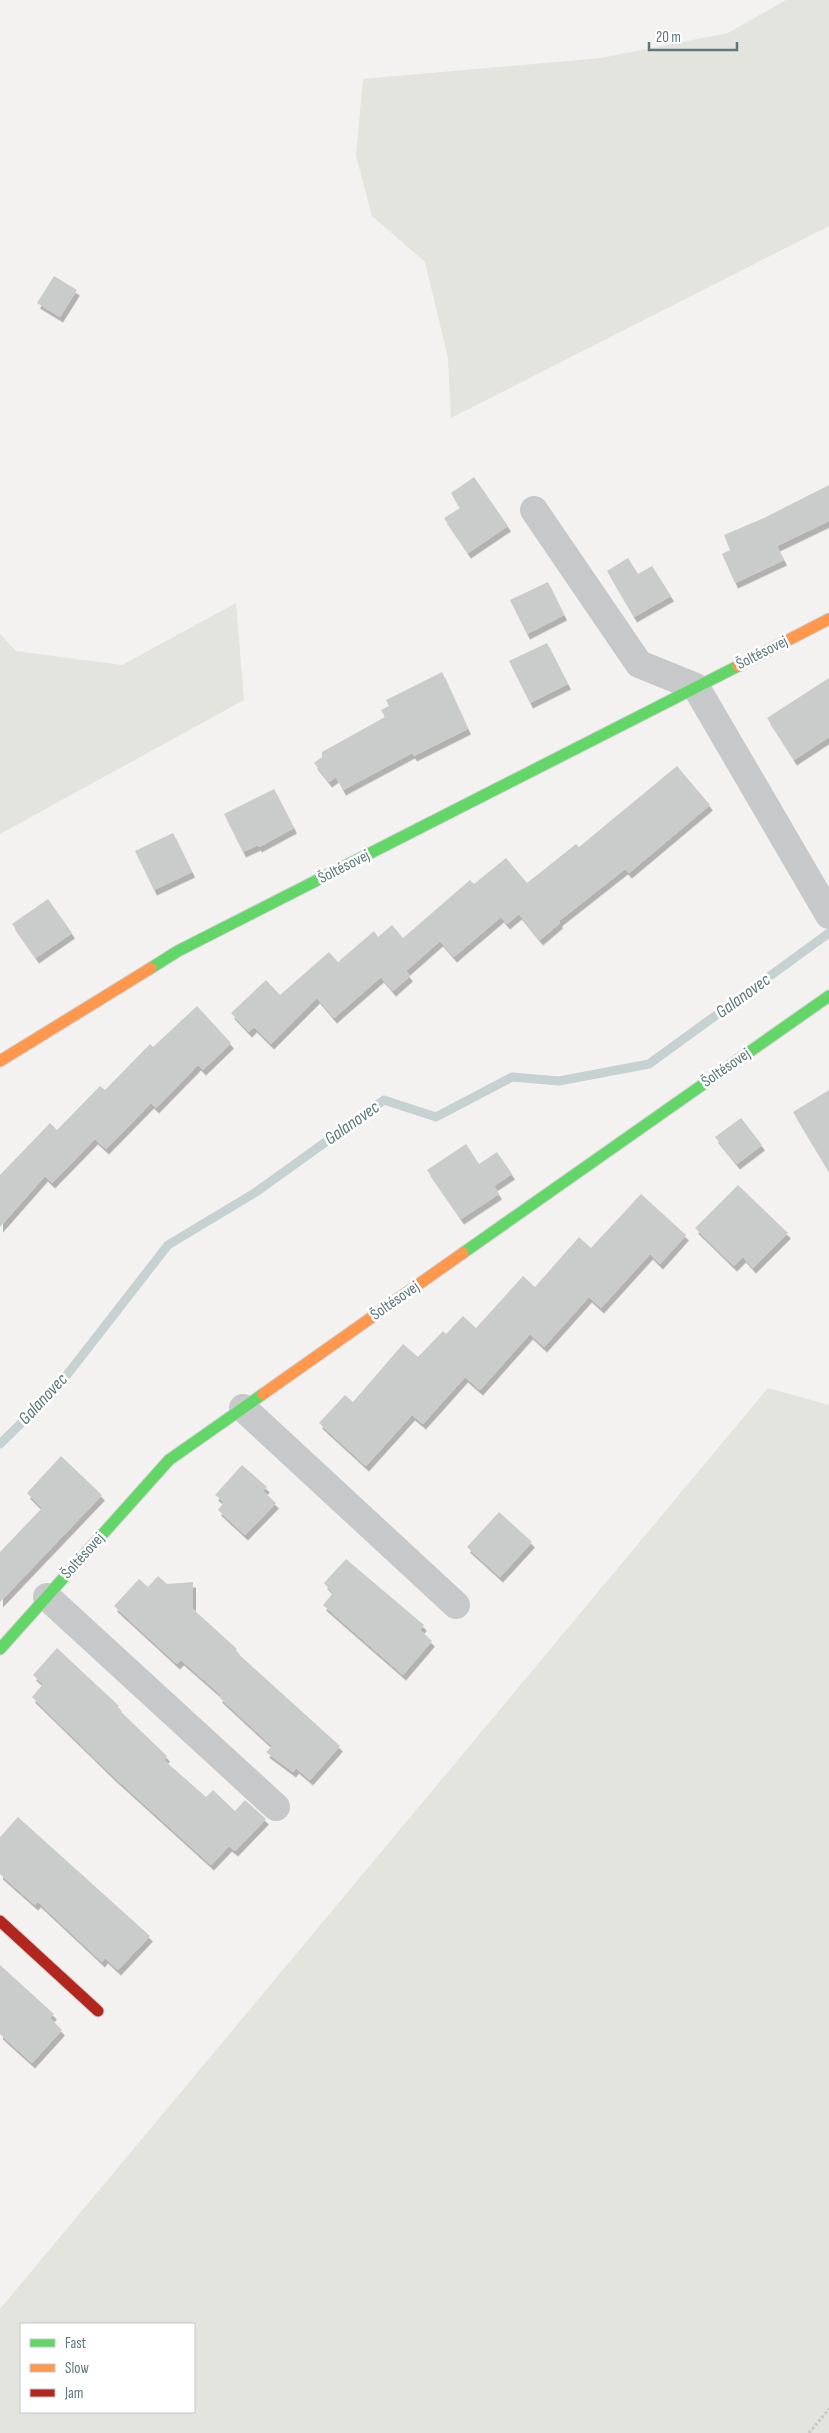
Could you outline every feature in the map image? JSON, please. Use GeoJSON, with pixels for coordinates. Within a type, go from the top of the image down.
{"type":"FeatureCollection","features":[{"type":"Feature","properties":{"kind":"street"},"geometry":{"type":"LineString","coordinates":[[534,510],[639,664],[696,687],[829,915]]}},
{"type":"Feature","properties":{"kind":"street","name":"Šoltésovej"},"geometry":{"type":"LineString","coordinates":[[0,1062],[178,951],[829,619]]}},
{"type":"Feature","properties":{"kind":"street","name":"Šoltésovej"},"geometry":{"type":"LineString","coordinates":[[0,1649],[169,1460],[829,996]]}},
{"type":"Feature","properties":{"kind":"street"},"geometry":{"type":"LineString","coordinates":[[243,1408],[456,1605]]}},
{"type":"Feature","properties":{"kind":"street"},"geometry":{"type":"LineString","coordinates":[[47,1597],[276,1806]]}},
{"type":"Feature","properties":{"kind":"street"},"geometry":{"type":"LineString","coordinates":[[0,1921],[98,2011]]}},
{"type":"Feature","properties":{"kind":"path"},"geometry":{"type":"LineString","coordinates":[[809,2433],[829,2409]]}},
{"type":"Feature","properties":{"kind":"shaded area"},"geometry":{"type":"Polygon","coordinates":[[[786,0],[829,0],[829,226],[451,418],[448,358],[425,262],[372,216],[356,156],[363,79],[601,58],[728,33],[786,0]]]}},
{"type":"Feature","properties":{"kind":"shaded area"},"geometry":{"type":"Polygon","coordinates":[[[236,603],[244,700],[0,834],[0,634],[16,651],[122,665],[236,603]]]}},
{"type":"Feature","properties":{"kind":"shaded area"},"geometry":{"type":"Polygon","coordinates":[[[768,1388],[829,1405],[829,2433],[0,2433],[0,2309],[768,1388]]]}},
{"type":"Feature","properties":{"kind":"building"},"geometry":{"type":"Polygon","coordinates":[[[54,276],[77,290],[60,317],[37,303],[54,276]]]}},
{"type":"Feature","properties":{"kind":"building"},"geometry":{"type":"Polygon","coordinates":[[[474,477],[508,526],[468,553],[444,518],[460,508],[451,493],[474,477]]]}},
{"type":"Feature","properties":{"kind":"building"},"geometry":{"type":"Polygon","coordinates":[[[829,485],[829,521],[777,546],[784,560],[735,583],[722,554],[730,550],[724,535],[764,518],[829,485]]]}},
{"type":"Feature","properties":{"kind":"building"},"geometry":{"type":"Polygon","coordinates":[[[628,558],[638,574],[652,566],[671,596],[634,617],[607,571],[628,558]]]}},
{"type":"Feature","properties":{"kind":"building"},"geometry":{"type":"Polygon","coordinates":[[[548,582],[564,615],[527,634],[510,600],[548,582]]]}},
{"type":"Feature","properties":{"kind":"building"},"geometry":{"type":"Polygon","coordinates":[[[547,643],[568,684],[530,703],[509,661],[547,643]]]}},
{"type":"Feature","properties":{"kind":"building"},"geometry":{"type":"Polygon","coordinates":[[[442,672],[468,729],[414,756],[412,753],[343,790],[336,777],[329,782],[314,763],[322,757],[322,752],[385,717],[381,710],[389,706],[386,700],[442,672]]]}},
{"type":"Feature","properties":{"kind":"building"},"geometry":{"type":"Polygon","coordinates":[[[829,678],[829,737],[794,760],[767,718],[829,678]]]}},
{"type":"Feature","properties":{"kind":"building"},"geometry":{"type":"Polygon","coordinates":[[[677,766],[710,805],[629,873],[625,869],[559,921],[560,923],[540,940],[519,914],[507,924],[501,917],[454,957],[440,941],[406,971],[410,976],[393,991],[381,977],[334,1018],[317,998],[271,1044],[254,1027],[249,1032],[231,1013],[266,980],[280,995],[329,952],[338,962],[374,931],[378,937],[392,925],[403,938],[470,880],[474,884],[506,858],[527,883],[576,844],[579,847],[677,766]]]}},
{"type":"Feature","properties":{"kind":"building"},"geometry":{"type":"Polygon","coordinates":[[[274,789],[294,828],[259,847],[258,845],[243,852],[224,814],[274,789]]]}},
{"type":"Feature","properties":{"kind":"building"},"geometry":{"type":"Polygon","coordinates":[[[173,833],[192,872],[154,890],[135,851],[173,833]]]}},
{"type":"Feature","properties":{"kind":"building"},"geometry":{"type":"Polygon","coordinates":[[[48,899],[72,933],[36,958],[12,924],[48,899]]]}},
{"type":"Feature","properties":{"kind":"building"},"geometry":{"type":"Polygon","coordinates":[[[197,1006],[231,1043],[203,1070],[198,1065],[156,1108],[151,1103],[106,1149],[95,1139],[52,1183],[45,1176],[0,1227],[0,1175],[50,1123],[57,1130],[100,1086],[105,1090],[150,1044],[153,1047],[197,1006]]]}},
{"type":"Feature","properties":{"kind":"building"},"geometry":{"type":"Polygon","coordinates":[[[829,1090],[829,1172],[793,1112],[829,1090]]]}},
{"type":"Feature","properties":{"kind":"building"},"geometry":{"type":"Polygon","coordinates":[[[741,1118],[762,1145],[737,1164],[715,1137],[741,1118]]]}},
{"type":"Feature","properties":{"kind":"building"},"geometry":{"type":"Polygon","coordinates":[[[466,1144],[479,1164],[497,1152],[512,1174],[494,1186],[499,1194],[461,1219],[427,1170],[466,1144]]]}},
{"type":"Feature","properties":{"kind":"building"},"geometry":{"type":"Polygon","coordinates":[[[738,1185],[788,1233],[753,1268],[743,1257],[734,1266],[695,1228],[738,1185]]]}},
{"type":"Feature","properties":{"kind":"building"},"geometry":{"type":"Polygon","coordinates":[[[641,1194],[686,1235],[660,1264],[650,1254],[601,1308],[589,1297],[544,1347],[530,1334],[480,1390],[465,1377],[423,1424],[412,1415],[366,1466],[319,1423],[345,1395],[353,1402],[403,1344],[418,1357],[443,1331],[446,1334],[463,1316],[476,1328],[523,1276],[535,1287],[579,1237],[591,1248],[641,1194]]]}},
{"type":"Feature","properties":{"kind":"building"},"geometry":{"type":"Polygon","coordinates":[[[61,1456],[102,1495],[0,1602],[0,1552],[42,1508],[27,1493],[61,1456]]]}},
{"type":"Feature","properties":{"kind":"building"},"geometry":{"type":"Polygon","coordinates":[[[242,1465],[267,1487],[263,1491],[276,1503],[245,1535],[218,1510],[224,1502],[215,1495],[242,1465]]]}},
{"type":"Feature","properties":{"kind":"building"},"geometry":{"type":"Polygon","coordinates":[[[499,1512],[532,1542],[500,1577],[467,1547],[499,1512]]]}},
{"type":"Feature","properties":{"kind":"building"},"geometry":{"type":"Polygon","coordinates":[[[346,1559],[424,1625],[420,1630],[432,1641],[403,1675],[323,1605],[333,1593],[324,1583],[346,1559]]]}},
{"type":"Feature","properties":{"kind":"building"},"geometry":{"type":"Polygon","coordinates":[[[158,1576],[167,1584],[193,1582],[193,1609],[237,1649],[235,1651],[340,1746],[310,1780],[296,1768],[293,1772],[266,1752],[272,1746],[219,1697],[221,1695],[181,1660],[177,1664],[114,1606],[139,1579],[148,1587],[158,1576]]]}},
{"type":"Feature","properties":{"kind":"building"},"geometry":{"type":"Polygon","coordinates":[[[57,1648],[119,1706],[117,1708],[167,1756],[164,1760],[206,1797],[213,1790],[235,1811],[245,1800],[266,1819],[235,1851],[229,1846],[211,1865],[113,1776],[32,1697],[43,1684],[33,1675],[57,1648]]]}},
{"type":"Feature","properties":{"kind":"building"},"geometry":{"type":"Polygon","coordinates":[[[18,1817],[150,1936],[118,1970],[105,1958],[102,1962],[38,1902],[35,1905],[0,1874],[0,1837],[18,1817]]]}},
{"type":"Feature","properties":{"kind":"building"},"geometry":{"type":"Polygon","coordinates":[[[0,1965],[54,2014],[50,2018],[62,2030],[32,2063],[0,2034],[0,1965]]]}},
{"type":"Feature","properties":{"kind":"waterway","name":"Galanovec"},"geometry":{"type":"LineString","coordinates":[[0,1444],[56,1389],[168,1245],[256,1192],[384,1100],[436,1117],[512,1077],[559,1081],[649,1064],[829,933]]}},
{"type":"Feature","properties":{"kind":"traffic: fast"},"geometry":{"type":"LineString","coordinates":[[151,968],[178,951],[738,666]]}},
{"type":"Feature","properties":{"kind":"traffic: fast"},"geometry":{"type":"LineString","coordinates":[[463,1253],[829,996]]}},
{"type":"Feature","properties":{"kind":"traffic: fast"},"geometry":{"type":"LineString","coordinates":[[0,1649],[169,1460],[263,1394]]}},
{"type":"Feature","properties":{"kind":"traffic: slow"},"geometry":{"type":"LineString","coordinates":[[738,666],[829,619]]}},
{"type":"Feature","properties":{"kind":"traffic: slow"},"geometry":{"type":"LineString","coordinates":[[0,1061],[151,968]]}},
{"type":"Feature","properties":{"kind":"traffic: slow"},"geometry":{"type":"LineString","coordinates":[[263,1394],[463,1253]]}},
{"type":"Feature","properties":{"kind":"traffic: jam"},"geometry":{"type":"LineString","coordinates":[[0,1921],[98,2011]]}}]}
